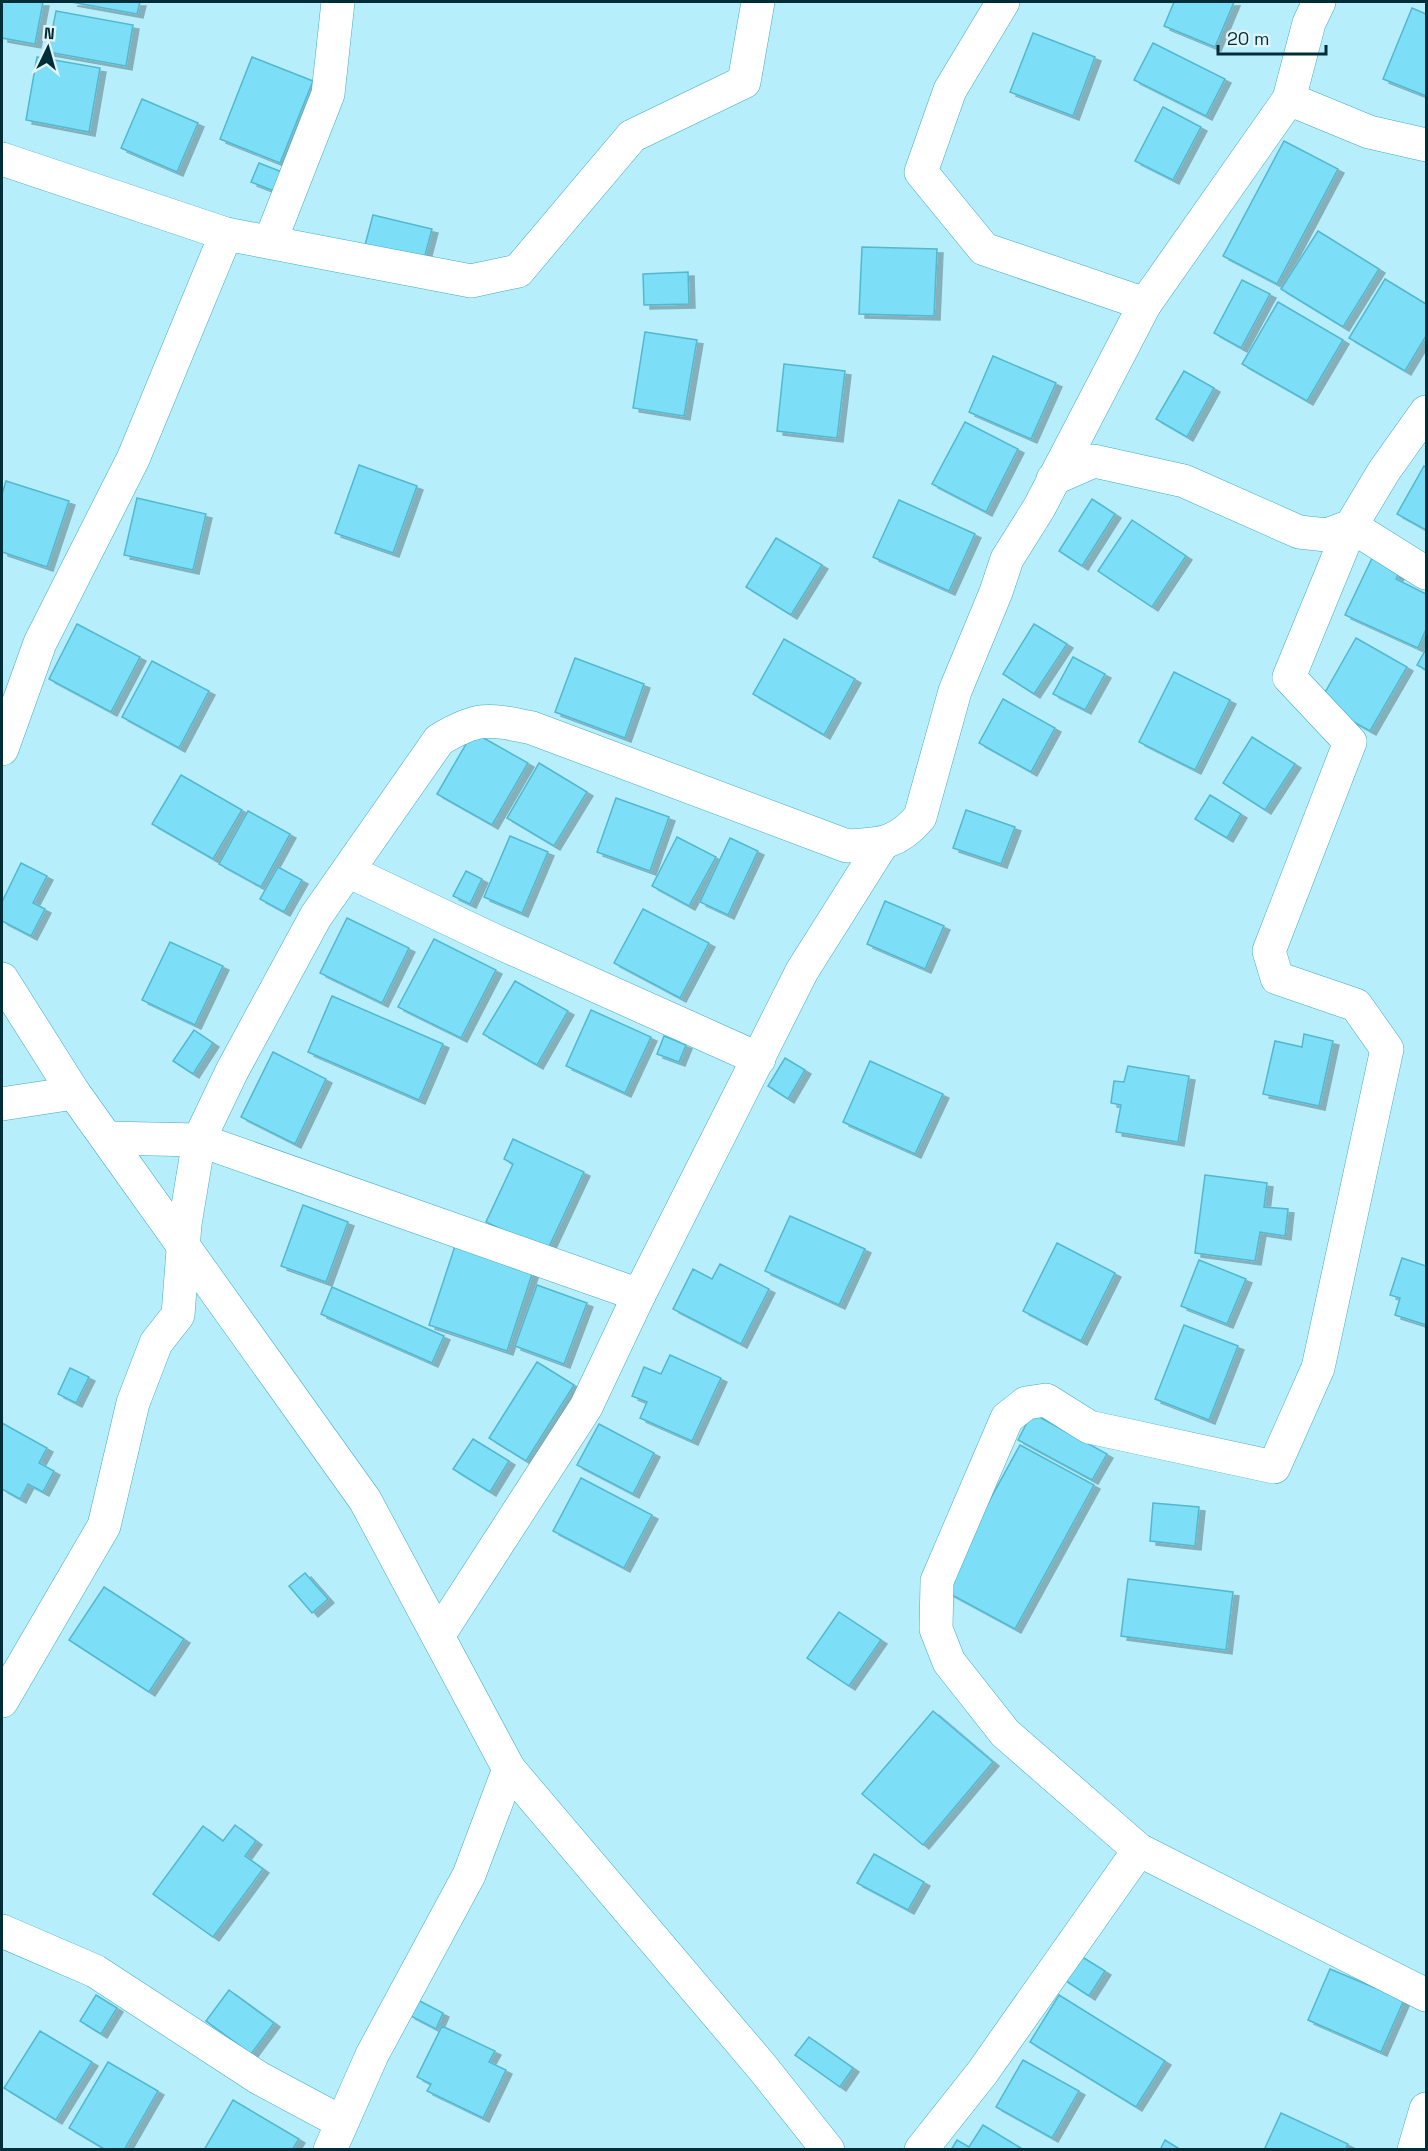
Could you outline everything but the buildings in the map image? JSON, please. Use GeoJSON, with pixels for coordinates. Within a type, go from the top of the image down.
{"type":"FeatureCollection","features":[{"type":"Feature","properties":{"kind":"street"},"geometry":{"type":"LineString","coordinates":[[270,242],[328,94],[338,2]]}},
{"type":"Feature","properties":{"kind":"street"},"geometry":{"type":"LineString","coordinates":[[2,159],[175,219],[226,234],[471,281],[518,271],[632,136],[744,82],[758,2]]}},
{"type":"Feature","properties":{"kind":"street"},"geometry":{"type":"LineString","coordinates":[[1003,2],[950,90],[921,172],[984,249],[1145,304]]}},
{"type":"Feature","properties":{"kind":"street"},"geometry":{"type":"LineString","coordinates":[[2,1701],[104,1526],[133,1403],[156,1342],[177,1315],[183,1243],[199,1140],[232,1071],[316,916],[439,740],[464,725],[496,720],[532,728],[847,846],[882,844],[906,832],[920,817],[954,691],[996,592],[1007,559],[1039,508],[1145,304],[1288,99],[1310,23],[1319,2]]}},
{"type":"Feature","properties":{"kind":"street"},"geometry":{"type":"LineString","coordinates":[[1288,99],[1369,132],[1426,145]]}},
{"type":"Feature","properties":{"kind":"street"},"geometry":{"type":"LineString","coordinates":[[2,749],[40,643],[133,459],[226,234]]}},
{"type":"Feature","properties":{"kind":"street"},"geometry":{"type":"LineString","coordinates":[[1426,412],[1384,471],[1351,526],[1289,677],[1350,742],[1269,951],[1277,978],[1356,1005],[1387,1050],[1318,1368],[1274,1467],[1089,1427],[1046,1400],[1026,1403],[1007,1418],[937,1581],[936,1629],[949,1662],[1005,1733],[1139,1850],[1426,1995]]}},
{"type":"Feature","properties":{"kind":"street"},"geometry":{"type":"LineString","coordinates":[[1053,479],[1094,462],[1184,481],[1299,532],[1327,534],[1351,526]]}},
{"type":"Feature","properties":{"kind":"street"},"geometry":{"type":"LineString","coordinates":[[1351,526],[1426,573]]}},
{"type":"Feature","properties":{"kind":"street"},"geometry":{"type":"LineString","coordinates":[[438,1636],[586,1407],[639,1295],[802,971],[882,844]]}},
{"type":"Feature","properties":{"kind":"street"},"geometry":{"type":"LineString","coordinates":[[348,871],[487,937],[759,1059]]}},
{"type":"Feature","properties":{"kind":"street"},"geometry":{"type":"LineString","coordinates":[[2,979],[74,1093],[365,1500],[509,1769],[754,2058],[828,2150]]}},
{"type":"Feature","properties":{"kind":"street"},"geometry":{"type":"LineString","coordinates":[[2,1104],[74,1093]]}},
{"type":"Feature","properties":{"kind":"street"},"geometry":{"type":"LineString","coordinates":[[107,1138],[199,1140],[639,1295]]}},
{"type":"Feature","properties":{"kind":"street"},"geometry":{"type":"LineString","coordinates":[[2,1931],[95,1971],[259,2078],[335,2136],[372,2055],[469,1875],[509,1769]]}},
{"type":"Feature","properties":{"kind":"street"},"geometry":{"type":"LineString","coordinates":[[921,2150],[982,2073],[1139,1850]]}},
{"type":"Feature","properties":{"kind":"street"},"geometry":{"type":"LineString","coordinates":[[1414,2150],[1426,2109]]}}]}
